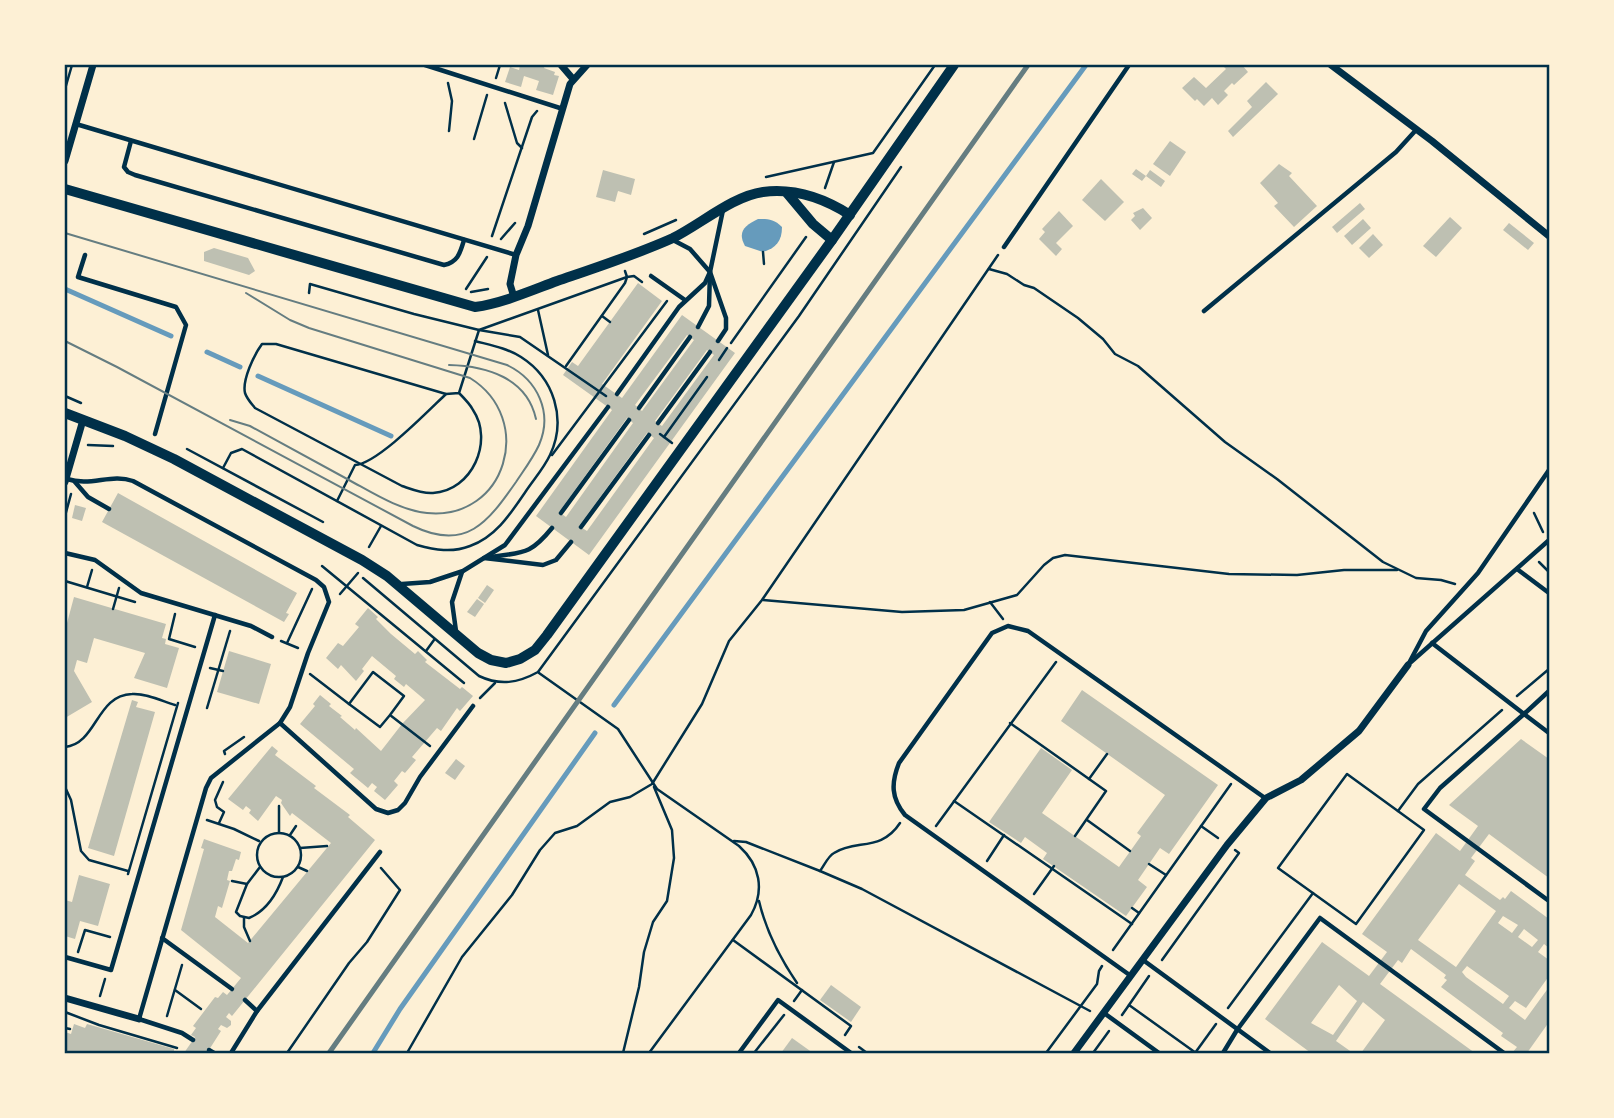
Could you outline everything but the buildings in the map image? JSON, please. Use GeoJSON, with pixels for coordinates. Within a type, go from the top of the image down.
{"type":"FeatureCollection","features":[{"type":"Feature","properties":{"kind":"street"},"geometry":{"type":"LineString","coordinates":[[65,161],[93,65]]}},
{"type":"Feature","properties":{"kind":"street"},"geometry":{"type":"LineString","coordinates":[[561,65],[573,79]]}},
{"type":"Feature","properties":{"kind":"street"},"geometry":{"type":"LineString","coordinates":[[514,297],[510,284],[516,256],[528,226],[573,79],[587,65]]}},
{"type":"Feature","properties":{"kind":"street"},"geometry":{"type":"LineString","coordinates":[[65,413],[150,447],[207,475],[362,560],[397,584],[478,653],[499,662],[517,661],[530,654],[547,635],[850,215],[954,65]]}},
{"type":"Feature","properties":{"kind":"street"},"geometry":{"type":"LineString","coordinates":[[1331,65],[1549,236]]}},
{"type":"Feature","properties":{"kind":"street"},"geometry":{"type":"LineString","coordinates":[[65,189],[468,307],[514,297],[671,239],[755,193],[776,191],[821,200],[850,215]]}},
{"type":"Feature","properties":{"kind":"street"},"geometry":{"type":"LineString","coordinates":[[787,193],[813,224],[832,240]]}},
{"type":"Feature","properties":{"kind":"street"},"geometry":{"type":"LineString","coordinates":[[65,481],[83,420]]}},
{"type":"Feature","properties":{"kind":"street"},"geometry":{"type":"LineString","coordinates":[[1074,1053],[1227,845],[1266,798],[1301,780],[1359,731],[1408,665]]}},
{"type":"Feature","properties":{"kind":"street"},"geometry":{"type":"LineString","coordinates":[[65,998],[139,1019]]}},
{"type":"Feature","properties":{"kind":"lane"},"geometry":{"type":"LineString","coordinates":[[425,65],[563,109]]}},
{"type":"Feature","properties":{"kind":"lane"},"geometry":{"type":"LineString","coordinates":[[1004,247],[1129,65]]}},
{"type":"Feature","properties":{"kind":"lane"},"geometry":{"type":"LineString","coordinates":[[76,124],[516,256]]}},
{"type":"Feature","properties":{"kind":"lane"},"geometry":{"type":"LineString","coordinates":[[1203,311],[1396,152],[1417,130]]}},
{"type":"Feature","properties":{"kind":"lane"},"geometry":{"type":"LineString","coordinates":[[131,141],[124,167],[135,175],[444,265],[457,259],[464,240]]}},
{"type":"Feature","properties":{"kind":"lane"},"geometry":{"type":"LineString","coordinates":[[698,327],[709,306],[710,272],[723,209]]}},
{"type":"Feature","properties":{"kind":"lane"},"geometry":{"type":"LineString","coordinates":[[671,239],[690,249],[710,272],[726,318],[726,329],[719,341]]}},
{"type":"Feature","properties":{"kind":"lane"},"geometry":{"type":"LineString","coordinates":[[85,255],[78,277],[176,307],[186,325],[155,434]]}},
{"type":"Feature","properties":{"kind":"lane"},"geometry":{"type":"LineString","coordinates":[[617,394],[685,300],[705,283],[710,272]]}},
{"type":"Feature","properties":{"kind":"lane"},"geometry":{"type":"LineString","coordinates":[[651,276],[685,300]]}},
{"type":"Feature","properties":{"kind":"lane"},"geometry":{"type":"LineString","coordinates":[[639,408],[690,337]]}},
{"type":"Feature","properties":{"kind":"lane"},"geometry":{"type":"LineString","coordinates":[[658,423],[710,352]]}},
{"type":"Feature","properties":{"kind":"lane"},"geometry":{"type":"LineString","coordinates":[[397,584],[430,582],[463,571],[499,550],[513,537],[608,407]]}},
{"type":"Feature","properties":{"kind":"lane"},"geometry":{"type":"LineString","coordinates":[[561,513],[629,420]]}},
{"type":"Feature","properties":{"kind":"lane"},"geometry":{"type":"LineString","coordinates":[[581,527],[649,435]]}},
{"type":"Feature","properties":{"kind":"lane"},"geometry":{"type":"LineString","coordinates":[[1408,665],[1426,631],[1478,573],[1549,470]]}},
{"type":"Feature","properties":{"kind":"lane"},"geometry":{"type":"LineString","coordinates":[[65,481],[89,483],[122,477],[134,481],[316,580],[324,587],[329,602],[307,653],[290,707],[280,723],[211,778],[197,817],[139,1019],[164,1026],[193,1040]]}},
{"type":"Feature","properties":{"kind":"lane"},"geometry":{"type":"LineString","coordinates":[[75,482],[88,497],[109,509]]}},
{"type":"Feature","properties":{"kind":"lane"},"geometry":{"type":"LineString","coordinates":[[483,558],[527,551],[535,547],[552,528]]}},
{"type":"Feature","properties":{"kind":"lane"},"geometry":{"type":"LineString","coordinates":[[1408,665],[1548,541]]}},
{"type":"Feature","properties":{"kind":"lane"},"geometry":{"type":"LineString","coordinates":[[483,558],[544,565],[556,560],[571,542]]}},
{"type":"Feature","properties":{"kind":"lane"},"geometry":{"type":"LineString","coordinates":[[65,553],[95,560],[141,593],[251,626],[272,636]]}},
{"type":"Feature","properties":{"kind":"lane"},"geometry":{"type":"LineString","coordinates":[[1517,569],[1549,593]]}},
{"type":"Feature","properties":{"kind":"lane"},"geometry":{"type":"LineString","coordinates":[[457,635],[452,602],[463,571]]}},
{"type":"Feature","properties":{"kind":"lane"},"geometry":{"type":"LineString","coordinates":[[65,957],[111,970],[215,615]]}},
{"type":"Feature","properties":{"kind":"lane"},"geometry":{"type":"LineString","coordinates":[[1131,976],[905,815],[896,804],[893,777],[899,763],[992,633],[1008,626],[1028,631],[1266,798]]}},
{"type":"Feature","properties":{"kind":"lane"},"geometry":{"type":"LineString","coordinates":[[1432,643],[1549,733]]}},
{"type":"Feature","properties":{"kind":"lane"},"geometry":{"type":"LineString","coordinates":[[1549,691],[1440,788],[1424,809],[1549,901]]}},
{"type":"Feature","properties":{"kind":"lane"},"geometry":{"type":"LineString","coordinates":[[280,723],[376,808],[388,813],[398,810],[405,803],[420,777],[473,706]]}},
{"type":"Feature","properties":{"kind":"lane"},"geometry":{"type":"LineString","coordinates":[[230,1053],[257,1011],[380,852]]}},
{"type":"Feature","properties":{"kind":"lane"},"geometry":{"type":"LineString","coordinates":[[1223,1053],[1320,918],[1504,1053]]}},
{"type":"Feature","properties":{"kind":"lane"},"geometry":{"type":"LineString","coordinates":[[162,938],[232,989]]}},
{"type":"Feature","properties":{"kind":"lane"},"geometry":{"type":"LineString","coordinates":[[1142,959],[1270,1053]]}},
{"type":"Feature","properties":{"kind":"lane"},"geometry":{"type":"LineString","coordinates":[[245,1000],[257,1011]]}},
{"type":"Feature","properties":{"kind":"lane"},"geometry":{"type":"LineString","coordinates":[[739,1053],[778,1000],[851,1053]]}},
{"type":"Feature","properties":{"kind":"lane"},"geometry":{"type":"LineString","coordinates":[[1104,1013],[1158,1053]]}},
{"type":"Feature","properties":{"kind":"path"},"geometry":{"type":"LineString","coordinates":[[65,89],[72,65]]}},
{"type":"Feature","properties":{"kind":"path"},"geometry":{"type":"LineString","coordinates":[[446,73],[452,101],[449,131]]}},
{"type":"Feature","properties":{"kind":"path"},"geometry":{"type":"LineString","coordinates":[[474,139],[490,87]]}},
{"type":"Feature","properties":{"kind":"path"},"geometry":{"type":"LineString","coordinates":[[501,90],[517,143],[522,148]]}},
{"type":"Feature","properties":{"kind":"path"},"geometry":{"type":"LineString","coordinates":[[491,239],[533,117],[544,103]]}},
{"type":"Feature","properties":{"kind":"path"},"geometry":{"type":"LineString","coordinates":[[821,200],[834,162]]}},
{"type":"Feature","properties":{"kind":"path"},"geometry":{"type":"LineString","coordinates":[[499,242],[518,220]]}},
{"type":"Feature","properties":{"kind":"path"},"geometry":{"type":"LineString","coordinates":[[716,364],[813,224]]}},
{"type":"Feature","properties":{"kind":"path"},"geometry":{"type":"LineString","coordinates":[[407,1053],[462,957],[512,895],[540,850],[555,833],[577,826],[610,802],[630,797],[652,784],[702,704],[729,641],[762,600],[1004,247]]}},
{"type":"Feature","properties":{"kind":"path"},"geometry":{"type":"LineString","coordinates":[[763,252],[764,264]]}},
{"type":"Feature","properties":{"kind":"path"},"geometry":{"type":"LineString","coordinates":[[490,254],[464,293],[494,288]]}},
{"type":"Feature","properties":{"kind":"path"},"geometry":{"type":"LineString","coordinates":[[309,293],[310,284],[414,314],[520,337],[566,366],[625,283],[627,277],[623,267]]}},
{"type":"Feature","properties":{"kind":"path"},"geometry":{"type":"LineString","coordinates":[[989,269],[1007,274],[1034,288],[1078,318],[1103,339],[1115,354],[1138,366],[1225,442],[1277,479],[1358,544],[1397,570],[1416,578],[1441,580],[1466,587]]}},
{"type":"Feature","properties":{"kind":"path"},"geometry":{"type":"LineString","coordinates":[[478,330],[627,277],[634,276],[645,284]]}},
{"type":"Feature","properties":{"kind":"path"},"geometry":{"type":"LineString","coordinates":[[549,457],[558,450],[667,300]]}},
{"type":"Feature","properties":{"kind":"path"},"geometry":{"type":"LineString","coordinates":[[537,309],[548,355]]}},
{"type":"Feature","properties":{"kind":"path"},"geometry":{"type":"LineString","coordinates":[[602,316],[610,322]]}},
{"type":"Feature","properties":{"kind":"path"},"geometry":{"type":"LineString","coordinates":[[459,393],[478,330]]}},
{"type":"Feature","properties":{"kind":"path"},"geometry":{"type":"LineString","coordinates":[[223,468],[231,453],[242,449],[417,545],[436,550],[468,547],[494,533],[510,514],[549,457],[558,427],[557,410],[545,378],[519,356],[475,341]]}},
{"type":"Feature","properties":{"kind":"path"},"geometry":{"type":"LineString","coordinates":[[262,344],[276,344],[446,394],[459,393],[475,411],[481,434],[480,452],[474,467],[464,480],[433,494],[402,486],[255,408],[246,398],[244,389],[253,355],[262,344]]}},
{"type":"Feature","properties":{"kind":"path"},"geometry":{"type":"LineString","coordinates":[[664,437],[709,373]]}},
{"type":"Feature","properties":{"kind":"path"},"geometry":{"type":"LineString","coordinates":[[340,594],[357,572],[469,669],[496,682],[511,683],[538,672],[745,389]]}},
{"type":"Feature","properties":{"kind":"path"},"geometry":{"type":"LineString","coordinates":[[337,501],[355,465],[363,465],[381,453],[446,394]]}},
{"type":"Feature","properties":{"kind":"path"},"geometry":{"type":"LineString","coordinates":[[76,442],[114,447]]}},
{"type":"Feature","properties":{"kind":"path"},"geometry":{"type":"LineString","coordinates":[[1528,502],[1548,541]]}},
{"type":"Feature","properties":{"kind":"path"},"geometry":{"type":"LineString","coordinates":[[369,547],[381,525]]}},
{"type":"Feature","properties":{"kind":"path"},"geometry":{"type":"LineString","coordinates":[[762,600],[932,613],[964,610],[1017,595],[1044,565],[1053,558],[1065,555],[1229,574],[1297,575],[1344,570],[1397,570]]}},
{"type":"Feature","properties":{"kind":"path"},"geometry":{"type":"LineString","coordinates":[[87,587],[95,560]]}},
{"type":"Feature","properties":{"kind":"path"},"geometry":{"type":"LineString","coordinates":[[287,643],[325,561]]}},
{"type":"Feature","properties":{"kind":"path"},"geometry":{"type":"LineString","coordinates":[[322,566],[464,683]]}},
{"type":"Feature","properties":{"kind":"path"},"geometry":{"type":"LineString","coordinates":[[113,609],[121,579]]}},
{"type":"Feature","properties":{"kind":"path"},"geometry":{"type":"LineString","coordinates":[[65,581],[138,603]]}},
{"type":"Feature","properties":{"kind":"path"},"geometry":{"type":"LineString","coordinates":[[990,602],[1008,626]]}},
{"type":"Feature","properties":{"kind":"path"},"geometry":{"type":"LineString","coordinates":[[175,614],[169,639],[198,647]]}},
{"type":"Feature","properties":{"kind":"path"},"geometry":{"type":"LineString","coordinates":[[207,708],[233,621]]}},
{"type":"Feature","properties":{"kind":"path"},"geometry":{"type":"LineString","coordinates":[[272,636],[298,648]]}},
{"type":"Feature","properties":{"kind":"path"},"geometry":{"type":"LineString","coordinates":[[426,651],[434,640]]}},
{"type":"Feature","properties":{"kind":"path"},"geometry":{"type":"LineString","coordinates":[[932,833],[1062,654]]}},
{"type":"Feature","properties":{"kind":"path"},"geometry":{"type":"LineString","coordinates":[[200,665],[223,671]]}},
{"type":"Feature","properties":{"kind":"path"},"geometry":{"type":"LineString","coordinates":[[1398,811],[1418,784],[1549,668]]}},
{"type":"Feature","properties":{"kind":"path"},"geometry":{"type":"LineString","coordinates":[[310,673],[349,704],[380,727],[404,696],[373,672],[349,704]]}},
{"type":"Feature","properties":{"kind":"path"},"geometry":{"type":"LineString","coordinates":[[538,672],[618,729],[652,784],[672,830],[674,858],[667,901],[653,922],[644,952],[639,987],[623,1053]]}},
{"type":"Feature","properties":{"kind":"path"},"geometry":{"type":"LineString","coordinates":[[478,700],[496,682]]}},
{"type":"Feature","properties":{"kind":"path"},"geometry":{"type":"LineString","coordinates":[[65,747],[79,743],[106,705],[123,695],[139,694],[175,705]]}},
{"type":"Feature","properties":{"kind":"path"},"geometry":{"type":"LineString","coordinates":[[129,878],[128,871],[175,705],[183,697]]}},
{"type":"Feature","properties":{"kind":"path"},"geometry":{"type":"LineString","coordinates":[[390,715],[438,752]]}},
{"type":"Feature","properties":{"kind":"path"},"geometry":{"type":"LineString","coordinates":[[1010,723],[1106,791],[1075,836]]}},
{"type":"Feature","properties":{"kind":"path"},"geometry":{"type":"LineString","coordinates":[[219,823],[224,812],[217,807],[215,800],[224,780],[234,772],[224,751],[246,736]]}},
{"type":"Feature","properties":{"kind":"path"},"geometry":{"type":"LineString","coordinates":[[1089,779],[1107,754]]}},
{"type":"Feature","properties":{"kind":"path"},"geometry":{"type":"LineString","coordinates":[[1347,774],[1424,830],[1356,924],[1313,893],[1278,868],[1347,774]]}},
{"type":"Feature","properties":{"kind":"path"},"geometry":{"type":"LineString","coordinates":[[1114,950],[1236,777]]}},
{"type":"Feature","properties":{"kind":"path"},"geometry":{"type":"LineString","coordinates":[[652,784],[730,840],[752,861],[759,879],[758,898],[764,921],[781,960],[801,988]]}},
{"type":"Feature","properties":{"kind":"path"},"geometry":{"type":"LineString","coordinates":[[65,787],[71,800],[84,857],[128,871]]}},
{"type":"Feature","properties":{"kind":"path"},"geometry":{"type":"LineString","coordinates":[[954,801],[1132,924]]}},
{"type":"Feature","properties":{"kind":"path"},"geometry":{"type":"LineString","coordinates":[[278,806],[279,833]]}},
{"type":"Feature","properties":{"kind":"path"},"geometry":{"type":"LineString","coordinates":[[820,871],[832,853],[883,839],[894,831],[905,815]]}},
{"type":"Feature","properties":{"kind":"path"},"geometry":{"type":"LineString","coordinates":[[197,817],[219,823],[260,842]]}},
{"type":"Feature","properties":{"kind":"path"},"geometry":{"type":"LineString","coordinates":[[1086,820],[1130,851]]}},
{"type":"Feature","properties":{"kind":"path"},"geometry":{"type":"LineString","coordinates":[[290,835],[296,826]]}},
{"type":"Feature","properties":{"kind":"path"},"geometry":{"type":"LineString","coordinates":[[1201,826],[1220,839]]}},
{"type":"Feature","properties":{"kind":"path"},"geometry":{"type":"LineString","coordinates":[[279,833],[290,835],[300,848],[301,860],[298,867],[283,877],[268,875],[260,867],[256,857],[260,842],[267,836],[279,833]]}},
{"type":"Feature","properties":{"kind":"path"},"geometry":{"type":"LineString","coordinates":[[981,869],[1004,835]]}},
{"type":"Feature","properties":{"kind":"path"},"geometry":{"type":"LineString","coordinates":[[730,840],[746,842],[862,889],[1089,1011],[1104,1013]]}},
{"type":"Feature","properties":{"kind":"path"},"geometry":{"type":"LineString","coordinates":[[300,848],[327,846]]}},
{"type":"Feature","properties":{"kind":"path"},"geometry":{"type":"LineString","coordinates":[[1129,1005],[1240,853]]}},
{"type":"Feature","properties":{"kind":"path"},"geometry":{"type":"LineString","coordinates":[[286,1053],[349,962],[367,942],[400,890],[374,860]]}},
{"type":"Feature","properties":{"kind":"path"},"geometry":{"type":"LineString","coordinates":[[1149,864],[1166,875]]}},
{"type":"Feature","properties":{"kind":"path"},"geometry":{"type":"LineString","coordinates":[[244,918],[236,912],[247,884],[260,867]]}},
{"type":"Feature","properties":{"kind":"path"},"geometry":{"type":"LineString","coordinates":[[298,867],[307,871]]}},
{"type":"Feature","properties":{"kind":"path"},"geometry":{"type":"LineString","coordinates":[[1028,902],[1053,867]]}},
{"type":"Feature","properties":{"kind":"path"},"geometry":{"type":"LineString","coordinates":[[244,918],[256,915],[264,907],[278,890],[283,877]]}},
{"type":"Feature","properties":{"kind":"path"},"geometry":{"type":"LineString","coordinates":[[233,881],[247,884]]}},
{"type":"Feature","properties":{"kind":"path"},"geometry":{"type":"LineString","coordinates":[[1195,1053],[1313,893]]}},
{"type":"Feature","properties":{"kind":"path"},"geometry":{"type":"LineString","coordinates":[[649,1053],[751,915],[758,898]]}},
{"type":"Feature","properties":{"kind":"path"},"geometry":{"type":"LineString","coordinates":[[1132,908],[1139,913]]}},
{"type":"Feature","properties":{"kind":"path"},"geometry":{"type":"LineString","coordinates":[[244,918],[244,928],[250,941]]}},
{"type":"Feature","properties":{"kind":"path"},"geometry":{"type":"LineString","coordinates":[[78,953],[85,930],[113,938]]}},
{"type":"Feature","properties":{"kind":"path"},"geometry":{"type":"LineString","coordinates":[[733,940],[851,1026],[844,1036],[867,1053]]}},
{"type":"Feature","properties":{"kind":"path"},"geometry":{"type":"LineString","coordinates":[[159,1043],[185,954]]}},
{"type":"Feature","properties":{"kind":"path"},"geometry":{"type":"LineString","coordinates":[[1046,1053],[1097,984],[1103,964]]}},
{"type":"Feature","properties":{"kind":"path"},"geometry":{"type":"LineString","coordinates":[[754,1053],[801,988]]}},
{"type":"Feature","properties":{"kind":"path"},"geometry":{"type":"LineString","coordinates":[[174,990],[201,1010]]}},
{"type":"Feature","properties":{"kind":"path"},"geometry":{"type":"LineString","coordinates":[[65,1012],[177,1048]]}},
{"type":"Feature","properties":{"kind":"path"},"geometry":{"type":"LineString","coordinates":[[81,1026],[83,1019]]}},
{"type":"Feature","properties":{"kind":"water"},"geometry":{"type":"Polygon","coordinates":[[[758,219],[771,220],[782,227],[777,243],[763,252],[745,246],[742,237],[746,226],[758,219]]]}},
{"type":"Feature","properties":{"kind":"waterway"},"geometry":{"type":"LineString","coordinates":[[614,705],[1086,65]]}},
{"type":"Feature","properties":{"kind":"waterway"},"geometry":{"type":"LineString","coordinates":[[65,289],[171,336]]}},
{"type":"Feature","properties":{"kind":"waterway"},"geometry":{"type":"LineString","coordinates":[[207,352],[240,367]]}},
{"type":"Feature","properties":{"kind":"waterway"},"geometry":{"type":"LineString","coordinates":[[258,376],[391,436]]}},
{"type":"Feature","properties":{"kind":"waterway"},"geometry":{"type":"LineString","coordinates":[[373,1053],[400,1009],[595,733]]}},
{"type":"Feature","properties":{"kind":"tram line"},"geometry":{"type":"LineString","coordinates":[[65,233],[507,365],[527,379],[540,399],[543,433],[528,464],[485,520],[474,529],[461,534],[448,536],[431,533],[413,526],[65,341]]}},
{"type":"Feature","properties":{"kind":"tram line"},"geometry":{"type":"LineString","coordinates":[[230,420],[250,426],[386,500],[427,513],[454,511],[476,501],[493,485],[503,464],[506,441],[502,418],[490,396],[470,378],[309,328],[290,320],[246,293]]}},
{"type":"Feature","properties":{"kind":"tram line"},"geometry":{"type":"LineString","coordinates":[[449,365],[491,372],[515,384],[524,393],[536,419]]}},
{"type":"Feature","properties":{"kind":"railway"},"geometry":{"type":"LineString","coordinates":[[329,1053],[1028,65]]}}]}
